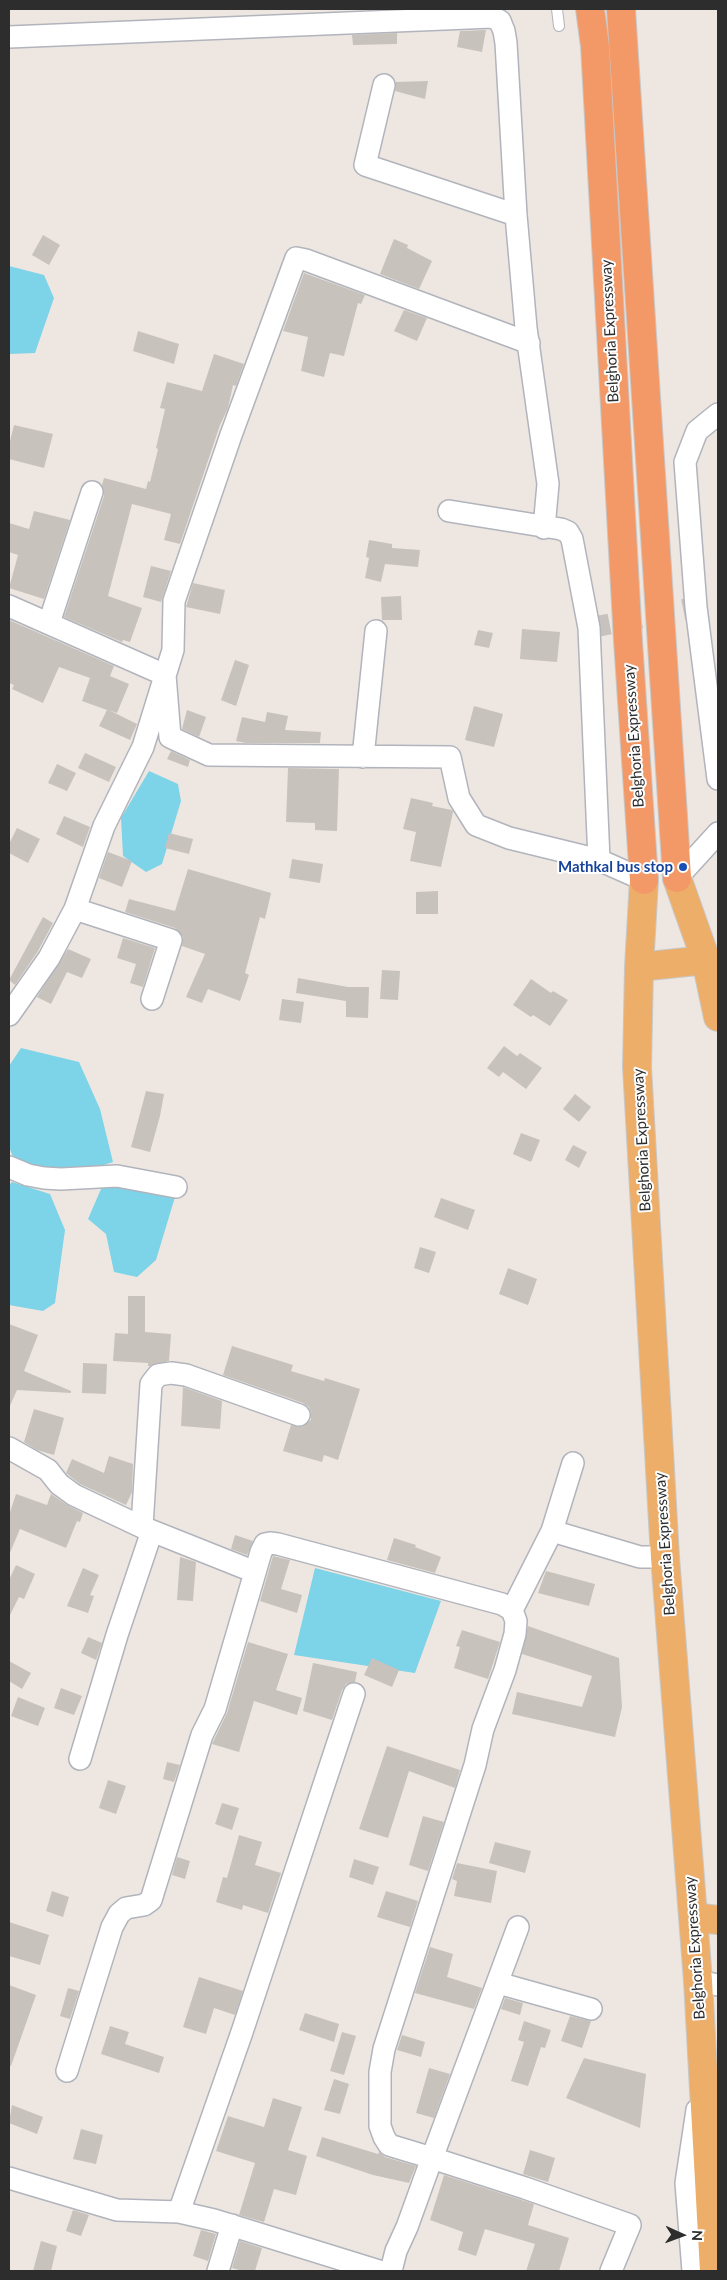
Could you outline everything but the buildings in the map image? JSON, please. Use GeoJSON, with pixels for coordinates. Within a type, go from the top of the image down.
{"type":"FeatureCollection","features":[{"type":"Feature","properties":{"kind":"highway","name":"Belghoria Expressway"},"geometry":{"type":"LineString","coordinates":[[590,9],[595,46],[627,632],[644,880],[639,968],[637,1067],[665,1557],[705,1919],[708,1983],[703,2073],[714,2271]]}},
{"type":"Feature","properties":{"kind":"highway","name":"Belghoria Expressway"},"geometry":{"type":"LineString","coordinates":[[621,9],[677,878],[706,960],[718,1017]]}},
{"type":"Feature","properties":{"kind":"highway"},"geometry":{"type":"LineString","coordinates":[[639,968],[706,960]]}},
{"type":"Feature","properties":{"kind":"street"},"geometry":{"type":"LineString","coordinates":[[9,37],[492,17],[500,21],[506,43],[516,215],[529,343],[548,484],[544,528]]}},
{"type":"Feature","properties":{"kind":"street"},"geometry":{"type":"LineString","coordinates":[[384,85],[365,165],[516,215]]}},
{"type":"Feature","properties":{"kind":"street"},"geometry":{"type":"LineString","coordinates":[[9,1015],[49,958],[75,909],[104,826],[143,747],[172,650],[174,601],[231,435],[296,258],[306,260],[529,343]]}},
{"type":"Feature","properties":{"kind":"street"},"geometry":{"type":"LineString","coordinates":[[718,414],[697,431],[685,462],[696,607],[718,779]]}},
{"type":"Feature","properties":{"kind":"street"},"geometry":{"type":"LineString","coordinates":[[49,624],[92,492]]}},
{"type":"Feature","properties":{"kind":"street"},"geometry":{"type":"LineString","coordinates":[[449,512],[544,528],[561,529],[568,532],[572,539],[589,628],[599,860]]}},
{"type":"Feature","properties":{"kind":"street"},"geometry":{"type":"LineString","coordinates":[[9,606],[165,675]]}},
{"type":"Feature","properties":{"kind":"street"},"geometry":{"type":"LineString","coordinates":[[363,757],[376,631]]}},
{"type":"Feature","properties":{"kind":"street"},"geometry":{"type":"LineString","coordinates":[[165,675],[170,737],[209,756],[450,757],[460,798],[476,825],[510,838],[599,860],[644,880]]}},
{"type":"Feature","properties":{"kind":"street"},"geometry":{"type":"LineString","coordinates":[[677,878],[718,833]]}},
{"type":"Feature","properties":{"kind":"street"},"geometry":{"type":"LineString","coordinates":[[75,909],[171,940],[152,999]]}},
{"type":"Feature","properties":{"kind":"street"},"geometry":{"type":"LineString","coordinates":[[9,1167],[28,1176],[44,1178],[61,1180],[117,1176],[176,1187]]}},
{"type":"Feature","properties":{"kind":"street"},"geometry":{"type":"LineString","coordinates":[[80,1759],[147,1528],[151,1384],[158,1375],[171,1373],[186,1375],[299,1415]]}},
{"type":"Feature","properties":{"kind":"street"},"geometry":{"type":"LineString","coordinates":[[9,1448],[48,1470],[59,1484],[74,1495],[147,1528],[255,1572]]}},
{"type":"Feature","properties":{"kind":"street"},"geometry":{"type":"LineString","coordinates":[[512,1610],[552,1531],[574,1463]]}},
{"type":"Feature","properties":{"kind":"street"},"geometry":{"type":"LineString","coordinates":[[552,1531],[640,1557],[665,1557]]}},
{"type":"Feature","properties":{"kind":"street"},"geometry":{"type":"LineString","coordinates":[[67,2071],[112,1927],[119,1914],[126,1908],[144,1905],[151,1900],[202,1735],[215,1709],[261,1552],[265,1544],[270,1542],[502,1604],[512,1610],[516,1621],[515,1634],[505,1670],[483,1729],[475,1765],[384,2049],[380,2072],[380,2126],[384,2137],[390,2145],[525,2188],[630,2225],[611,2271]]}},
{"type":"Feature","properties":{"kind":"street"},"geometry":{"type":"LineString","coordinates":[[179,2212],[242,2032],[354,1694]]}},
{"type":"Feature","properties":{"kind":"street"},"geometry":{"type":"LineString","coordinates":[[391,2271],[396,2251],[407,2227],[518,1927]]}},
{"type":"Feature","properties":{"kind":"street"},"geometry":{"type":"LineString","coordinates":[[498,1983],[591,2009]]}},
{"type":"Feature","properties":{"kind":"street"},"geometry":{"type":"LineString","coordinates":[[693,2271],[686,2183],[703,2073]]}},
{"type":"Feature","properties":{"kind":"street"},"geometry":{"type":"LineString","coordinates":[[9,2178],[117,2210],[179,2212],[232,2225],[379,2271]]}},
{"type":"Feature","properties":{"kind":"street"},"geometry":{"type":"LineString","coordinates":[[218,2271],[232,2225]]}},
{"type":"Feature","properties":{"kind":"lane"},"geometry":{"type":"LineString","coordinates":[[557,9],[559,26]]}},
{"type":"Feature","properties":{"kind":"water"},"geometry":{"type":"Polygon","coordinates":[[[9,266],[44,275],[54,298],[35,353],[9,354],[9,266]]]}},
{"type":"Feature","properties":{"kind":"water"},"geometry":{"type":"Polygon","coordinates":[[[149,771],[178,784],[181,801],[162,864],[146,872],[123,856],[121,818],[149,771]]]}},
{"type":"Feature","properties":{"kind":"water"},"geometry":{"type":"Polygon","coordinates":[[[21,1048],[79,1062],[100,1109],[113,1162],[70,1176],[16,1164],[9,1147],[9,1066],[21,1048]]]}},
{"type":"Feature","properties":{"kind":"water"},"geometry":{"type":"Polygon","coordinates":[[[119,1179],[175,1197],[156,1260],[137,1277],[114,1272],[106,1234],[88,1219],[101,1189],[119,1179]]]}},
{"type":"Feature","properties":{"kind":"water"},"geometry":{"type":"Polygon","coordinates":[[[12,1182],[50,1194],[65,1230],[55,1303],[43,1311],[9,1305],[9,1185],[12,1182]]]}},
{"type":"Feature","properties":{"kind":"water"},"geometry":{"type":"Polygon","coordinates":[[[315,1568],[441,1601],[415,1673],[294,1655],[315,1568]]]}},
{"type":"Feature","properties":{"kind":"tunnel"},"geometry":{"type":"LineString","coordinates":[[589,628],[696,607]]}},
{"type":"Feature","properties":{"kind":"place","name":"Mathkal bus stop"},"geometry":{"type":"Point","coordinates":[683,867]}}]}
